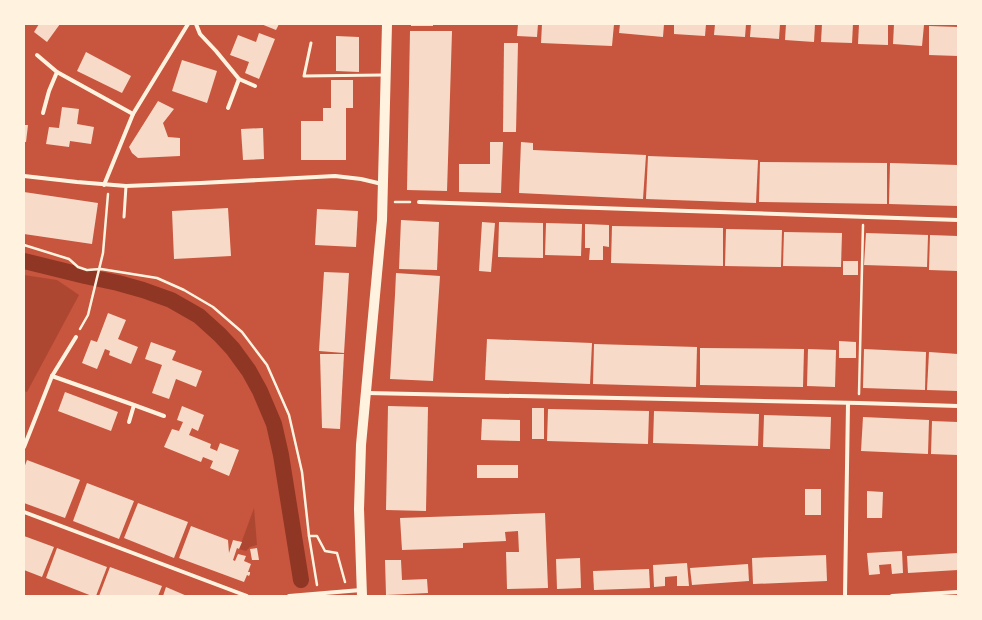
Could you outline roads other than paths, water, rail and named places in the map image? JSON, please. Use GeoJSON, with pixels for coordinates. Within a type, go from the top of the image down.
{"type":"FeatureCollection","features":[{"type":"Feature","properties":{"kind":"main road"},"geometry":{"type":"LineString","coordinates":[[361,593],[359,509],[361,445],[382,220],[387,24]]}},
{"type":"Feature","properties":{"kind":"street"},"geometry":{"type":"LineString","coordinates":[[106,185],[133,114],[188,24]]}},
{"type":"Feature","properties":{"kind":"street"},"geometry":{"type":"LineString","coordinates":[[196,24],[200,34],[239,79],[255,86]]}},
{"type":"Feature","properties":{"kind":"street"},"geometry":{"type":"LineString","coordinates":[[37,55],[57,72],[133,114]]}},
{"type":"Feature","properties":{"kind":"street"},"geometry":{"type":"LineString","coordinates":[[43,113],[49,90],[57,72]]}},
{"type":"Feature","properties":{"kind":"street"},"geometry":{"type":"LineString","coordinates":[[228,108],[239,79]]}},
{"type":"Feature","properties":{"kind":"street"},"geometry":{"type":"LineString","coordinates":[[24,176],[126,186],[335,176],[361,179],[383,184]]}},
{"type":"Feature","properties":{"kind":"street"},"geometry":{"type":"LineString","coordinates":[[419,202],[958,220]]}},
{"type":"Feature","properties":{"kind":"street"},"geometry":{"type":"LineString","coordinates":[[24,447],[52,376],[76,337]]}},
{"type":"Feature","properties":{"kind":"street"},"geometry":{"type":"LineString","coordinates":[[52,376],[164,416]]}},
{"type":"Feature","properties":{"kind":"street"},"geometry":{"type":"LineString","coordinates":[[365,393],[958,406]]}},
{"type":"Feature","properties":{"kind":"street"},"geometry":{"type":"LineString","coordinates":[[845,596],[848,403]]}},
{"type":"Feature","properties":{"kind":"street"},"geometry":{"type":"LineString","coordinates":[[129,422],[134,405]]}},
{"type":"Feature","properties":{"kind":"street"},"geometry":{"type":"LineString","coordinates":[[24,512],[246,596]]}},
{"type":"Feature","properties":{"kind":"street"},"geometry":{"type":"LineString","coordinates":[[289,596],[347,591],[361,593]]}},
{"type":"Feature","properties":{"kind":"street"},"geometry":{"type":"LineString","coordinates":[[892,596],[958,592]]}},
{"type":"Feature","properties":{"kind":"lane"},"geometry":{"type":"LineString","coordinates":[[311,43],[304,76],[385,75]]}},
{"type":"Feature","properties":{"kind":"lane"},"geometry":{"type":"LineString","coordinates":[[124,217],[126,186]]}},
{"type":"Feature","properties":{"kind":"waterway"},"geometry":{"type":"LineString","coordinates":[[24,261],[118,283],[171,300],[199,316],[233,349],[249,371],[260,391],[274,424],[281,455],[301,580]]}}]}
